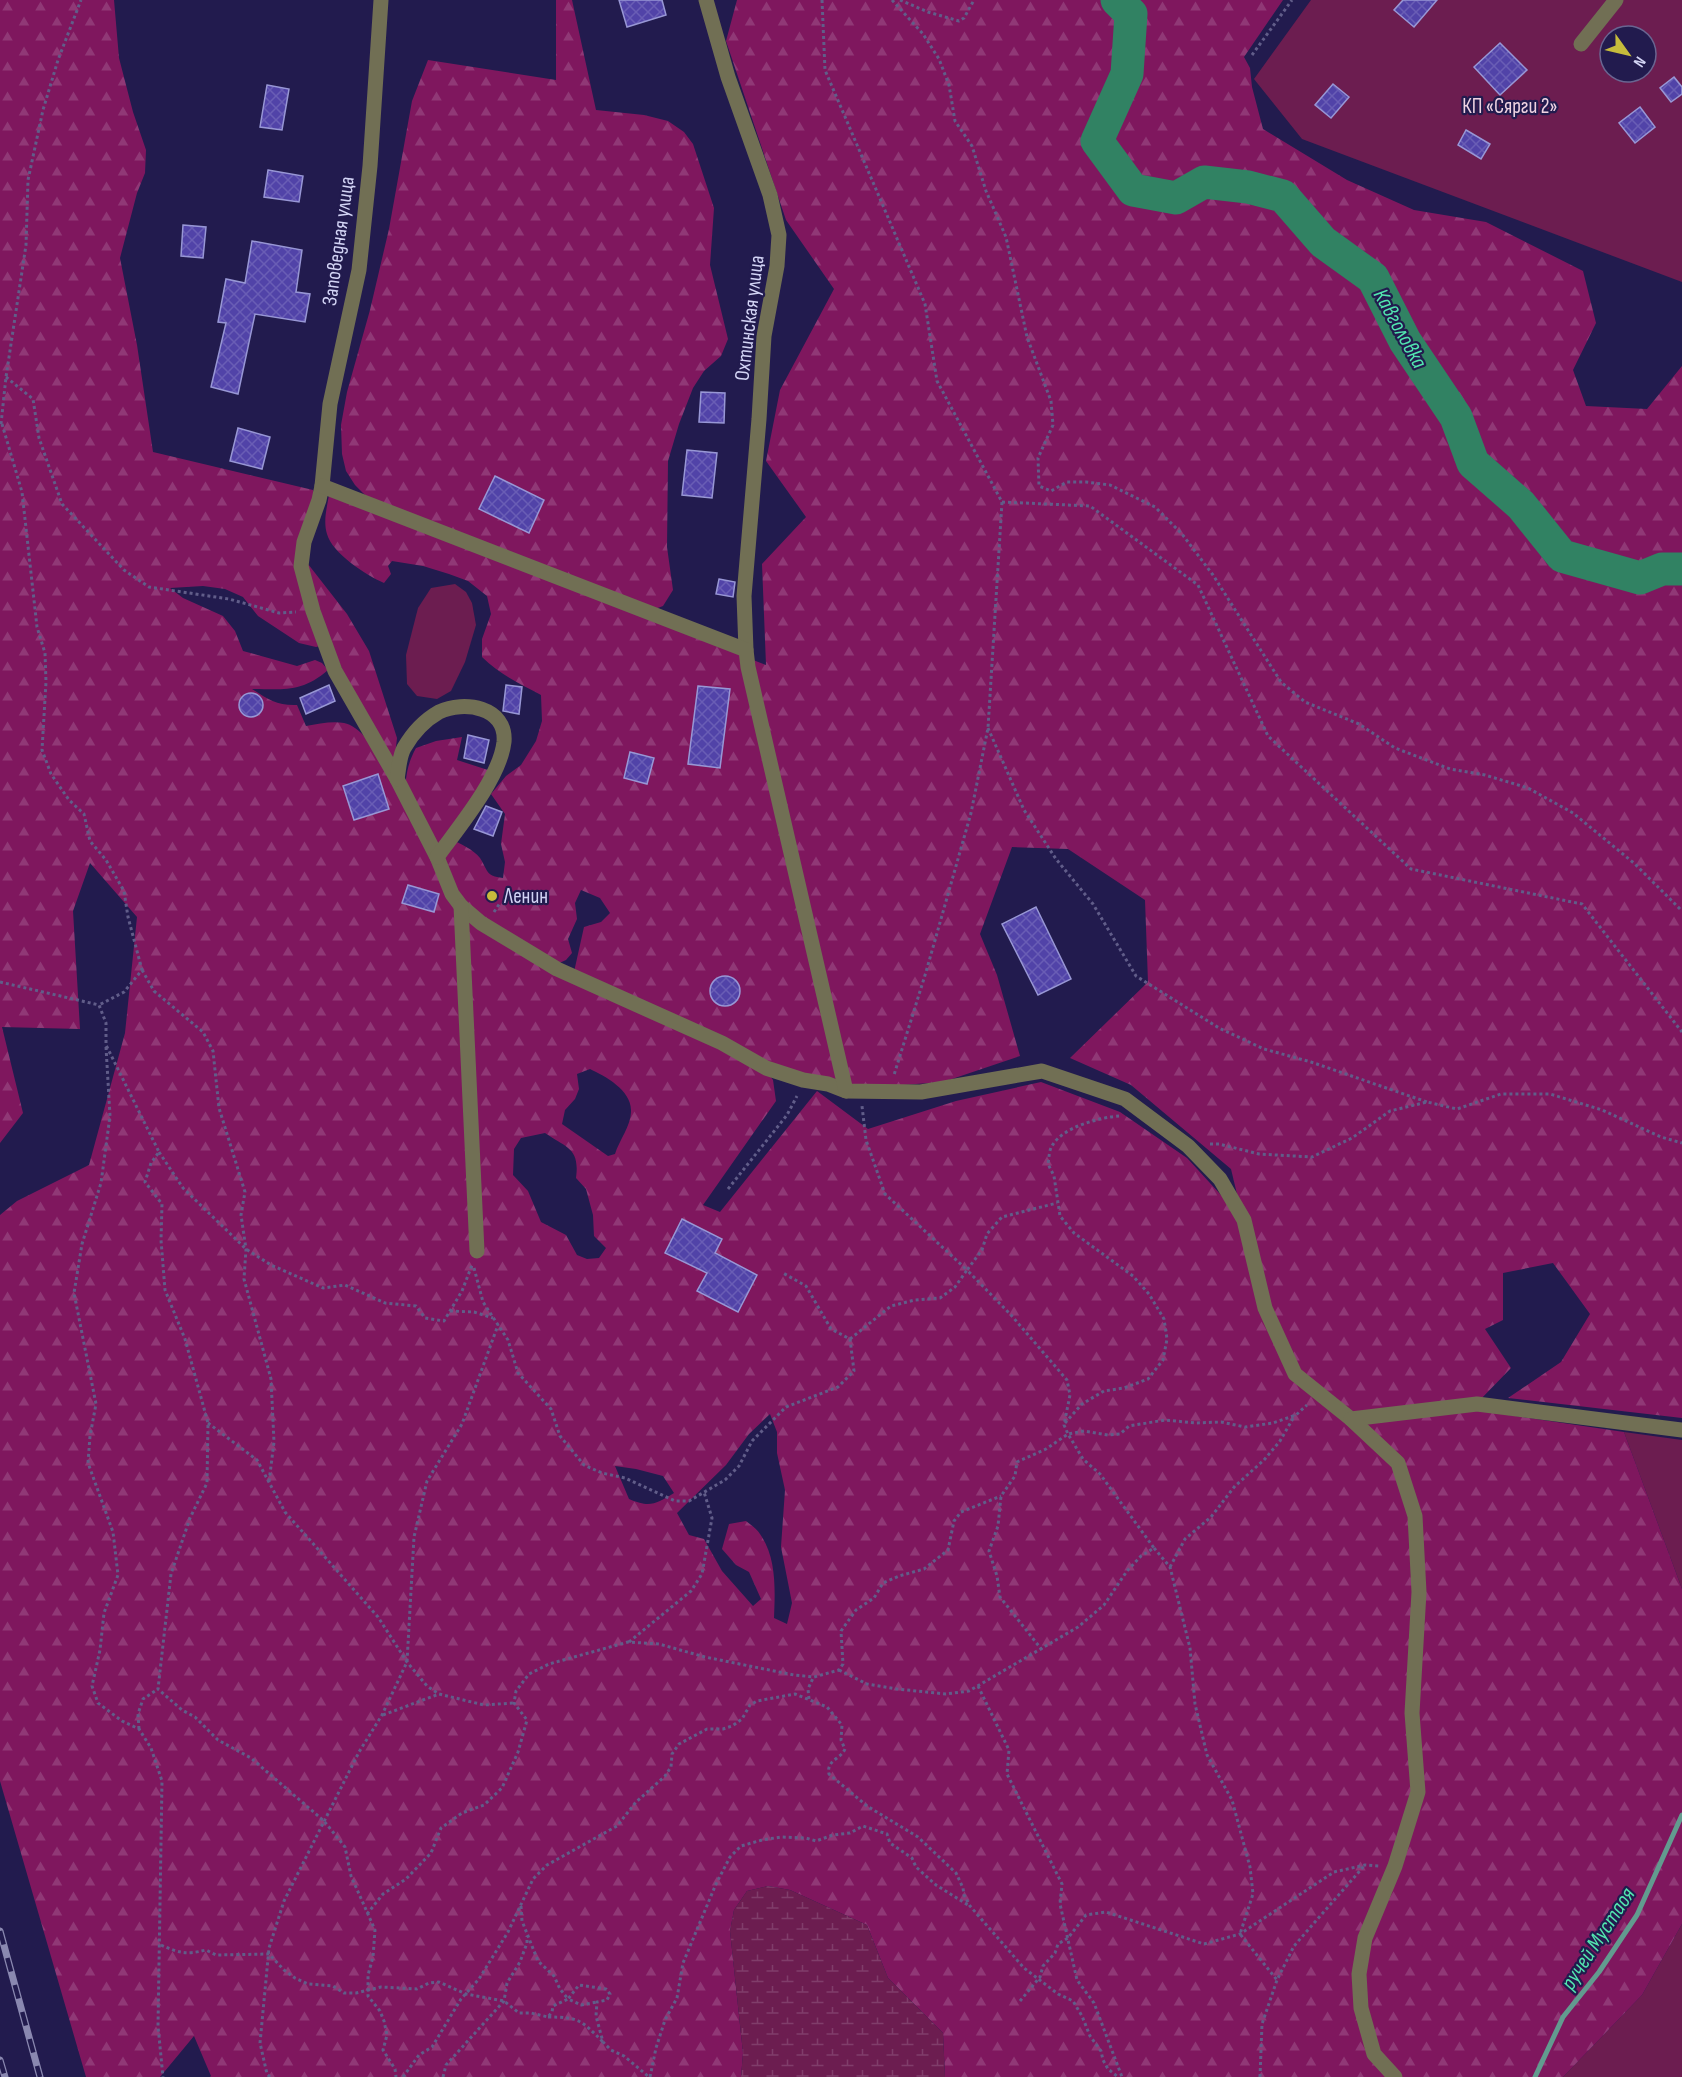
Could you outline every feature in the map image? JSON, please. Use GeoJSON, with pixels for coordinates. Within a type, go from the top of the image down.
{"type":"FeatureCollection","features":[{"type":"Feature","properties":{"kind":"street","name":"Заповедная улица"},"geometry":{"type":"LineString","coordinates":[[381,0],[370,166],[359,270],[330,404],[322,486],[302,553],[301,566],[313,612],[335,671],[397,779],[437,857],[452,894],[461,906]]}},
{"type":"Feature","properties":{"kind":"street","name":"Охтинская улица"},"geometry":{"type":"LineString","coordinates":[[706,0],[728,77],[770,195],[778,235],[777,266],[764,336],[758,443],[744,596],[748,667],[853,1092]]}},
{"type":"Feature","properties":{"kind":"street"},"geometry":{"type":"LineString","coordinates":[[1581,44],[1616,0]]}},
{"type":"Feature","properties":{"kind":"street"},"geometry":{"type":"LineString","coordinates":[[322,486],[746,650]]}},
{"type":"Feature","properties":{"kind":"street"},"geometry":{"type":"LineString","coordinates":[[397,779],[404,748],[420,727],[439,713],[454,707],[467,706],[490,713],[502,723],[504,744],[495,769],[473,808],[437,857]]}},
{"type":"Feature","properties":{"kind":"street"},"geometry":{"type":"LineString","coordinates":[[461,906],[486,926],[557,969],[722,1043],[766,1068],[853,1092],[921,1092],[1042,1071],[1125,1099],[1188,1146],[1220,1179],[1244,1220],[1265,1308],[1295,1374],[1351,1419],[1398,1463],[1415,1516],[1419,1592],[1412,1713],[1418,1792],[1395,1866],[1365,1938],[1359,1974],[1361,2008],[1374,2054],[1395,2077]]}},
{"type":"Feature","properties":{"kind":"street"},"geometry":{"type":"LineString","coordinates":[[461,906],[475,1257]]}},
{"type":"Feature","properties":{"kind":"street"},"geometry":{"type":"LineString","coordinates":[[1351,1419],[1477,1404],[1682,1430]]}},
{"type":"Feature","properties":{"kind":"path"},"geometry":{"type":"LineString","coordinates":[[81,0],[49,90],[28,180],[26,245],[1,423],[22,492],[37,627],[45,653],[46,682],[42,750],[51,774],[69,800],[84,814],[90,841],[106,860],[124,891],[128,917],[142,970],[154,991],[202,1032],[213,1051],[219,1108],[245,1192],[241,1215],[246,1249],[244,1280],[271,1379],[274,1442],[269,1482]]}},
{"type":"Feature","properties":{"kind":"path"},"geometry":{"type":"LineString","coordinates":[[822,0],[825,70],[925,304],[937,381],[1002,502],[988,728],[971,813],[926,972],[888,1092]]}},
{"type":"Feature","properties":{"kind":"path"},"geometry":{"type":"LineString","coordinates":[[892,0],[923,33],[939,59],[949,85],[955,121],[972,146],[986,192],[1006,237],[1027,337],[1051,401],[1053,425],[1038,458],[1039,486],[1051,490],[1067,482],[1110,485],[1155,507],[1182,534],[1213,575],[1281,682],[1305,702],[1359,724],[1395,748],[1450,769],[1485,775],[1528,788],[1573,813],[1591,827],[1635,864],[1682,911]]}},
{"type":"Feature","properties":{"kind":"path"},"geometry":{"type":"LineString","coordinates":[[900,0],[928,12],[959,21],[964,18],[974,0]]}},
{"type":"Feature","properties":{"kind":"path"},"geometry":{"type":"LineString","coordinates":[[1252,55],[1292,0]]}},
{"type":"Feature","properties":{"kind":"path"},"geometry":{"type":"LineString","coordinates":[[6,376],[33,399],[39,438],[62,504],[124,570],[149,587],[229,599],[279,613],[313,612]]}},
{"type":"Feature","properties":{"kind":"path"},"geometry":{"type":"LineString","coordinates":[[1002,502],[1090,506],[1198,585],[1268,736],[1411,868],[1582,904],[1682,1032]]}},
{"type":"Feature","properties":{"kind":"path"},"geometry":{"type":"LineString","coordinates":[[988,728],[1024,810],[1056,859],[1094,904],[1136,976],[1219,1028],[1264,1049],[1311,1062],[1427,1102],[1457,1109],[1502,1094],[1550,1094],[1602,1110],[1661,1137],[1682,1143]]}},
{"type":"Feature","properties":{"kind":"path"},"geometry":{"type":"LineString","coordinates":[[0,982],[99,1005],[124,992],[142,970]]}},
{"type":"Feature","properties":{"kind":"path"},"geometry":{"type":"LineString","coordinates":[[99,1005],[106,1023],[110,1116],[101,1183],[82,1244],[74,1293],[96,1404],[88,1463],[112,1532],[118,1575],[104,1613],[100,1650],[92,1686],[98,1703],[122,1721],[139,1729]]}},
{"type":"Feature","properties":{"kind":"path"},"geometry":{"type":"LineString","coordinates":[[106,1045],[159,1152],[183,1188],[246,1249],[271,1265],[323,1288],[345,1285],[385,1303],[416,1306],[425,1318],[444,1322],[462,1291],[475,1257]]}},
{"type":"Feature","properties":{"kind":"path"},"geometry":{"type":"LineString","coordinates":[[728,1190],[787,1115],[803,1080]]}},
{"type":"Feature","properties":{"kind":"path"},"geometry":{"type":"LineString","coordinates":[[853,1092],[866,1140],[885,1194],[967,1270],[1011,1315],[1067,1380],[1070,1395],[1064,1425],[1068,1434],[1083,1459],[1100,1474],[1170,1567],[1190,1648],[1195,1704],[1208,1755],[1232,1800],[1250,1868],[1253,1894],[1240,1934]]}},
{"type":"Feature","properties":{"kind":"path"},"geometry":{"type":"LineString","coordinates":[[1188,1146],[1219,1144],[1259,1154],[1312,1157],[1352,1138],[1390,1111],[1427,1102]]}},
{"type":"Feature","properties":{"kind":"path"},"geometry":{"type":"LineString","coordinates":[[1064,1425],[1082,1404],[1104,1391],[1124,1388],[1148,1379],[1163,1360],[1167,1339],[1164,1319],[1149,1294],[1133,1276],[1074,1233],[1060,1216],[1054,1176],[1048,1164],[1051,1146],[1063,1134],[1104,1117],[1148,1115]]}},
{"type":"Feature","properties":{"kind":"path"},"geometry":{"type":"LineString","coordinates":[[158,1689],[171,1574],[190,1518],[207,1483],[208,1423],[185,1339],[165,1290],[161,1240],[162,1204],[145,1182],[159,1152]]}},
{"type":"Feature","properties":{"kind":"path"},"geometry":{"type":"LineString","coordinates":[[850,1339],[891,1306],[915,1300],[940,1298],[955,1287],[982,1250],[987,1234],[1002,1217],[1057,1203]]}},
{"type":"Feature","properties":{"kind":"path"},"geometry":{"type":"LineString","coordinates":[[475,1257],[483,1302],[508,1340],[518,1373],[551,1409],[560,1436],[584,1465],[602,1473],[625,1478],[675,1501],[689,1501],[725,1480],[739,1466],[752,1441],[786,1407],[838,1387],[854,1371],[850,1355],[850,1339]]}},
{"type":"Feature","properties":{"kind":"path"},"geometry":{"type":"LineString","coordinates":[[783,1273],[806,1286],[831,1329],[850,1339]]}},
{"type":"Feature","properties":{"kind":"path"},"geometry":{"type":"LineString","coordinates":[[450,1311],[474,1312],[494,1318]]}},
{"type":"Feature","properties":{"kind":"path"},"geometry":{"type":"LineString","coordinates":[[268,2076],[260,2043],[269,1954],[284,1901],[407,1662],[414,1538],[427,1480],[462,1424],[498,1325]]}},
{"type":"Feature","properties":{"kind":"path"},"geometry":{"type":"LineString","coordinates":[[1170,1567],[1185,1539],[1211,1517],[1235,1485],[1264,1460],[1280,1441],[1296,1415],[1312,1401]]}},
{"type":"Feature","properties":{"kind":"path"},"geometry":{"type":"LineString","coordinates":[[1042,1650],[1000,1597],[997,1576],[989,1551],[998,1526],[1001,1496],[1014,1476],[1017,1462],[1046,1449],[1068,1434],[1084,1431],[1108,1435],[1120,1434],[1129,1426],[1165,1420],[1196,1423],[1221,1422],[1245,1427],[1273,1423],[1296,1415]]}},
{"type":"Feature","properties":{"kind":"path"},"geometry":{"type":"LineString","coordinates":[[208,1423],[257,1460],[285,1512],[378,1617],[407,1662],[427,1686],[439,1694],[484,1705],[514,1702]]}},
{"type":"Feature","properties":{"kind":"path"},"geometry":{"type":"LineString","coordinates":[[628,1642],[691,1591],[702,1574],[712,1518],[704,1492]]}},
{"type":"Feature","properties":{"kind":"path"},"geometry":{"type":"LineString","coordinates":[[367,1914],[383,1894],[406,1879],[431,1853],[441,1828],[462,1813],[484,1804],[502,1788],[518,1752],[526,1720],[514,1702],[516,1691],[529,1674],[549,1664],[628,1642],[659,1644],[705,1657],[771,1671],[814,1677],[839,1670],[843,1664],[841,1631],[856,1610],[874,1598],[883,1583],[924,1569],[948,1550],[954,1521],[961,1512],[1001,1496]]}},
{"type":"Feature","properties":{"kind":"path"},"geometry":{"type":"LineString","coordinates":[[839,1670],[867,1684],[897,1689],[946,1694],[969,1691],[1078,1627],[1104,1605],[1127,1571],[1141,1556],[1154,1548]]}},
{"type":"Feature","properties":{"kind":"path"},"geometry":{"type":"LineString","coordinates":[[809,1698],[808,1689],[814,1677]]}},
{"type":"Feature","properties":{"kind":"path"},"geometry":{"type":"LineString","coordinates":[[978,1686],[1009,1750],[1007,1774],[1062,1884],[1060,1904],[1077,1980],[1094,2003],[1120,2077]]}},
{"type":"Feature","properties":{"kind":"path"},"geometry":{"type":"LineString","coordinates":[[158,1689],[142,1699],[138,1714],[139,1729],[151,1748],[162,1781],[158,2026],[163,2077]]}},
{"type":"Feature","properties":{"kind":"path"},"geometry":{"type":"LineString","coordinates":[[158,1689],[182,1710],[195,1717],[218,1740],[251,1758],[324,1821],[345,1847],[351,1876],[375,1930],[373,1957],[368,1975],[368,1996],[380,2011],[384,2021],[387,2035],[383,2050],[395,2069],[396,2077]]}},
{"type":"Feature","properties":{"kind":"path"},"geometry":{"type":"LineString","coordinates":[[381,1715],[439,1694]]}},
{"type":"Feature","properties":{"kind":"path"},"geometry":{"type":"LineString","coordinates":[[402,2077],[419,2055],[432,2047],[466,1994],[494,1958],[533,1879],[547,1865],[617,1826],[636,1802],[665,1776],[671,1767],[672,1754],[679,1744],[707,1729],[723,1729],[732,1726],[742,1719],[750,1705],[757,1701],[795,1694],[826,1707],[842,1725],[841,1740],[845,1749],[844,1753],[833,1759],[828,1770],[830,1774],[867,1806],[918,1838],[956,1873],[963,1888],[963,1895],[970,1906],[1024,1968],[1073,2001],[1090,2036],[1101,2050],[1108,2069],[1120,2077]]}},
{"type":"Feature","properties":{"kind":"path"},"geometry":{"type":"LineString","coordinates":[[161,1945],[189,1954],[206,1950],[216,1954],[269,1954],[284,1970],[308,1984],[333,1986],[344,1993],[401,1987],[417,1989],[429,1983],[439,1982],[466,1994],[504,2001],[519,2013],[574,2018],[585,2024],[611,2050],[624,2056],[650,2077],[665,2020],[677,1998],[683,1963],[716,1884],[730,1857],[741,1846],[781,1837],[806,1838],[816,1841],[833,1835],[850,1833],[863,1826],[887,1834],[890,1843],[912,1858],[916,1867],[936,1885],[970,1906]]}},
{"type":"Feature","properties":{"kind":"path"},"geometry":{"type":"LineString","coordinates":[[1020,2001],[1038,1979],[1043,1966],[1055,1953],[1058,1944],[1068,1938],[1086,1915],[1106,1912],[1204,1944],[1240,1934],[1334,1872],[1365,1865],[1395,1866]]}},
{"type":"Feature","properties":{"kind":"path"},"geometry":{"type":"LineString","coordinates":[[1260,2077],[1262,2024],[1277,1980],[1294,1946],[1365,1865]]}},
{"type":"Feature","properties":{"kind":"path"},"geometry":{"type":"LineString","coordinates":[[521,1905],[522,1921],[538,1960],[554,1976],[568,1999],[581,2005],[607,2000],[610,1994],[606,1989],[579,1985],[568,1999],[553,2006],[548,2017]]}},
{"type":"Feature","properties":{"kind":"path"},"geometry":{"type":"LineString","coordinates":[[443,2077],[446,2065],[504,2001],[507,1983],[520,1962],[527,1943],[527,1932]]}},
{"type":"Feature","properties":{"kind":"path"},"geometry":{"type":"LineString","coordinates":[[1240,1934],[1277,1980]]}},
{"type":"Feature","properties":{"kind":"path"},"geometry":{"type":"LineString","coordinates":[[597,2002],[596,2016],[603,2042]]}},
{"type":"Feature","properties":{"kind":"green space"},"geometry":{"type":"Polygon","coordinates":[[[0,0],[114,0],[119,58],[146,150],[145,173],[137,193],[120,258],[137,345],[153,452],[313,490],[318,510],[307,541],[308,564],[347,614],[369,651],[397,738],[394,765],[348,683],[331,643],[316,647],[299,643],[258,616],[243,597],[225,589],[203,586],[170,588],[183,598],[223,616],[235,631],[243,651],[297,666],[315,660],[322,663],[328,670],[309,683],[292,688],[252,689],[273,701],[297,705],[306,726],[335,722],[353,727],[362,734],[379,755],[403,799],[408,768],[416,748],[436,741],[462,737],[457,760],[491,771],[474,800],[439,848],[431,850],[453,900],[474,924],[546,969],[721,1046],[766,1071],[773,1080],[776,1101],[703,1205],[720,1212],[817,1091],[868,1129],[956,1101],[1041,1082],[1120,1112],[1187,1158],[1243,1219],[1231,1169],[1131,1085],[1070,1058],[1148,982],[1145,900],[1068,849],[1012,847],[980,934],[997,975],[1020,1056],[943,1082],[848,1089],[832,1080],[804,1076],[767,1066],[723,1041],[574,972],[584,927],[601,922],[610,913],[600,898],[581,890],[575,903],[577,919],[568,939],[572,953],[566,960],[557,964],[464,905],[454,894],[438,857],[451,839],[477,855],[490,874],[503,878],[505,862],[501,844],[505,814],[491,794],[506,776],[521,765],[536,741],[542,721],[541,695],[503,674],[482,657],[482,639],[491,614],[487,596],[468,581],[449,574],[423,566],[392,561],[388,566],[391,574],[384,583],[359,569],[335,549],[327,534],[325,519],[329,495],[766,665],[762,564],[806,517],[766,461],[780,390],[834,289],[786,220],[726,41],[737,0],[1283,0],[1244,57],[1250,68],[1252,87],[1263,129],[1347,180],[1414,210],[1486,222],[1583,271],[1596,323],[1573,370],[1586,406],[1647,409],[1682,366],[1682,1418],[1508,1398],[1561,1362],[1590,1314],[1553,1263],[1503,1273],[1503,1320],[1485,1329],[1511,1368],[1478,1402],[1350,1416],[1312,1388],[1351,1420],[1478,1405],[1488,1412],[1624,1432],[1682,1589],[1682,1924],[1642,1995],[1563,2077],[945,2077],[943,2033],[888,1978],[867,1925],[790,1890],[768,1886],[747,1891],[734,1910],[730,1931],[743,2053],[741,2077],[210,2077],[194,2036],[160,2077],[86,2077],[0,1781],[0,1215],[17,1201],[89,1165],[125,1033],[137,917],[90,863],[73,911],[80,1029],[2,1027],[23,1113],[0,1143],[0,0]],[[590,1069],[577,1074],[579,1089],[575,1099],[565,1110],[562,1124],[608,1156],[615,1154],[631,1115],[627,1096],[616,1085],[590,1069]],[[545,1133],[521,1138],[514,1149],[513,1175],[528,1191],[541,1222],[566,1235],[577,1255],[587,1259],[599,1258],[606,1248],[594,1236],[593,1215],[586,1189],[576,1178],[577,1168],[574,1155],[566,1146],[545,1133]],[[770,1414],[749,1434],[726,1465],[677,1513],[689,1535],[704,1539],[722,1571],[753,1606],[761,1599],[749,1572],[736,1565],[722,1549],[729,1524],[746,1521],[757,1530],[770,1553],[774,1586],[774,1618],[787,1624],[792,1603],[781,1547],[785,1490],[777,1453],[777,1432],[770,1414]],[[615,1466],[629,1499],[653,1504],[674,1493],[663,1476],[615,1466]]]}},
{"type":"Feature","properties":{"kind":"green space"},"geometry":{"type":"Polygon","coordinates":[[[556,0],[572,0],[596,110],[644,115],[668,121],[684,132],[693,144],[714,208],[710,265],[728,339],[721,356],[704,371],[693,388],[668,461],[667,547],[673,590],[663,606],[655,609],[367,497],[346,471],[342,454],[341,425],[347,392],[370,310],[389,229],[412,101],[428,60],[556,80],[556,0]]]}},
{"type":"Feature","properties":{"kind":"green space","name":"КП «Сярги 2»"},"geometry":{"type":"Polygon","coordinates":[[[1311,0],[1682,0],[1682,282],[1302,139],[1254,79],[1311,0]]]}},
{"type":"Feature","properties":{"kind":"green space"},"geometry":{"type":"Polygon","coordinates":[[[455,584],[466,592],[472,603],[476,625],[465,662],[451,691],[437,699],[417,696],[407,684],[406,655],[418,608],[431,588],[455,584]]]}},
{"type":"Feature","properties":{"kind":"green space"},"geometry":{"type":"Polygon","coordinates":[[[1624,1432],[1682,1440],[1682,1589],[1624,1432]]]}},
{"type":"Feature","properties":{"kind":"green space"},"geometry":{"type":"Polygon","coordinates":[[[768,1886],[790,1890],[867,1925],[888,1978],[943,2033],[945,2077],[741,2077],[743,2053],[730,1931],[734,1910],[747,1891],[768,1886]]]}},
{"type":"Feature","properties":{"kind":"green space"},"geometry":{"type":"Polygon","coordinates":[[[1682,1924],[1682,2077],[1563,2077],[1642,1995],[1682,1924]]]}},
{"type":"Feature","properties":{"kind":"building"},"geometry":{"type":"Polygon","coordinates":[[[619,0],[662,0],[666,15],[627,27],[619,0]]]}},
{"type":"Feature","properties":{"kind":"building"},"geometry":{"type":"Polygon","coordinates":[[[1403,0],[1437,0],[1414,27],[1394,10],[1403,0]]]}},
{"type":"Feature","properties":{"kind":"building"},"geometry":{"type":"Polygon","coordinates":[[[1500,43],[1527,70],[1500,95],[1474,67],[1500,43]]]}},
{"type":"Feature","properties":{"kind":"building"},"geometry":{"type":"Polygon","coordinates":[[[1674,77],[1682,87],[1682,94],[1671,102],[1660,88],[1674,77]]]}},
{"type":"Feature","properties":{"kind":"building"},"geometry":{"type":"Polygon","coordinates":[[[1333,84],[1349,97],[1331,118],[1315,105],[1333,84]]]}},
{"type":"Feature","properties":{"kind":"building"},"geometry":{"type":"Polygon","coordinates":[[[267,85],[289,89],[282,130],[260,127],[267,85]]]}},
{"type":"Feature","properties":{"kind":"building"},"geometry":{"type":"Polygon","coordinates":[[[1640,107],[1655,127],[1635,143],[1619,123],[1640,107]]]}},
{"type":"Feature","properties":{"kind":"building"},"geometry":{"type":"Polygon","coordinates":[[[1466,130],[1490,144],[1481,159],[1458,145],[1466,130]]]}},
{"type":"Feature","properties":{"kind":"building"},"geometry":{"type":"Polygon","coordinates":[[[268,170],[303,176],[299,202],[264,197],[268,170]]]}},
{"type":"Feature","properties":{"kind":"building"},"geometry":{"type":"Polygon","coordinates":[[[183,225],[206,227],[203,258],[181,256],[183,225]]]}},
{"type":"Feature","properties":{"kind":"building"},"geometry":{"type":"Polygon","coordinates":[[[252,241],[302,250],[296,292],[310,294],[305,322],[255,314],[238,394],[211,387],[226,323],[218,322],[226,279],[245,283],[252,241]]]}},
{"type":"Feature","properties":{"kind":"building"},"geometry":{"type":"Polygon","coordinates":[[[701,392],[725,393],[724,423],[699,422],[701,392]]]}},
{"type":"Feature","properties":{"kind":"building"},"geometry":{"type":"Polygon","coordinates":[[[238,428],[270,437],[262,469],[230,461],[238,428]]]}},
{"type":"Feature","properties":{"kind":"building"},"geometry":{"type":"Polygon","coordinates":[[[687,450],[717,453],[712,498],[682,495],[687,450]]]}},
{"type":"Feature","properties":{"kind":"building"},"geometry":{"type":"Polygon","coordinates":[[[495,476],[544,500],[529,533],[479,509],[495,476]]]}},
{"type":"Feature","properties":{"kind":"building"},"geometry":{"type":"Polygon","coordinates":[[[719,579],[735,582],[733,597],[716,594],[719,579]]]}},
{"type":"Feature","properties":{"kind":"building"},"geometry":{"type":"Polygon","coordinates":[[[329,685],[335,701],[306,714],[300,698],[329,685]]]}},
{"type":"Feature","properties":{"kind":"building"},"geometry":{"type":"Polygon","coordinates":[[[506,685],[522,687],[519,714],[503,711],[506,685]]]}},
{"type":"Feature","properties":{"kind":"building"},"geometry":{"type":"Polygon","coordinates":[[[698,686],[730,689],[720,768],[688,764],[698,686]]]}},
{"type":"Feature","properties":{"kind":"building"},"geometry":{"type":"Polygon","coordinates":[[[251,693],[260,696],[263,705],[260,714],[251,717],[242,714],[239,705],[242,696],[251,693]]]}},
{"type":"Feature","properties":{"kind":"building"},"geometry":{"type":"Polygon","coordinates":[[[468,735],[489,740],[484,763],[464,758],[468,735]]]}},
{"type":"Feature","properties":{"kind":"building"},"geometry":{"type":"Polygon","coordinates":[[[630,752],[654,758],[647,784],[624,778],[630,752]]]}},
{"type":"Feature","properties":{"kind":"building"},"geometry":{"type":"Polygon","coordinates":[[[378,774],[389,809],[354,820],[343,786],[378,774]]]}},
{"type":"Feature","properties":{"kind":"building"},"geometry":{"type":"Polygon","coordinates":[[[486,806],[502,812],[493,836],[474,829],[486,806]]]}},
{"type":"Feature","properties":{"kind":"building"},"geometry":{"type":"Polygon","coordinates":[[[408,885],[439,894],[434,912],[402,903],[408,885]]]}},
{"type":"Feature","properties":{"kind":"building"},"geometry":{"type":"Polygon","coordinates":[[[1036,907],[1071,979],[1038,995],[1002,924],[1036,907]]]}},
{"type":"Feature","properties":{"kind":"building"},"geometry":{"type":"Polygon","coordinates":[[[725,976],[735,981],[740,991],[735,1001],[725,1006],[715,1001],[710,991],[715,981],[725,976]]]}},
{"type":"Feature","properties":{"kind":"building"},"geometry":{"type":"Polygon","coordinates":[[[682,1219],[722,1239],[715,1253],[757,1275],[738,1312],[697,1291],[707,1273],[665,1253],[682,1219]]]}},
{"type":"Feature","properties":{"kind":"waterway","name":"Кавголовка"},"geometry":{"type":"LineString","coordinates":[[1117,0],[1131,14],[1127,74],[1097,141],[1133,190],[1176,198],[1204,182],[1248,187],[1283,196],[1323,242],[1373,278],[1405,341],[1456,417],[1473,463],[1521,505],[1562,556],[1640,578],[1662,569],[1682,569]]}},
{"type":"Feature","properties":{"kind":"waterway","name":"ручей Мустаоя"},"geometry":{"type":"LineString","coordinates":[[1535,2077],[1563,2017],[1599,1972],[1637,1915],[1682,1815]]}},
{"type":"Feature","properties":{"kind":"railway"},"geometry":{"type":"LineString","coordinates":[[0,1931],[40,2077]]}},
{"type":"Feature","properties":{"kind":"railway"},"geometry":{"type":"LineString","coordinates":[[0,2060],[5,2077]]}},
{"type":"Feature","properties":{"kind":"place","name":"Ленин"},"geometry":{"type":"Point","coordinates":[492,896]}}]}
